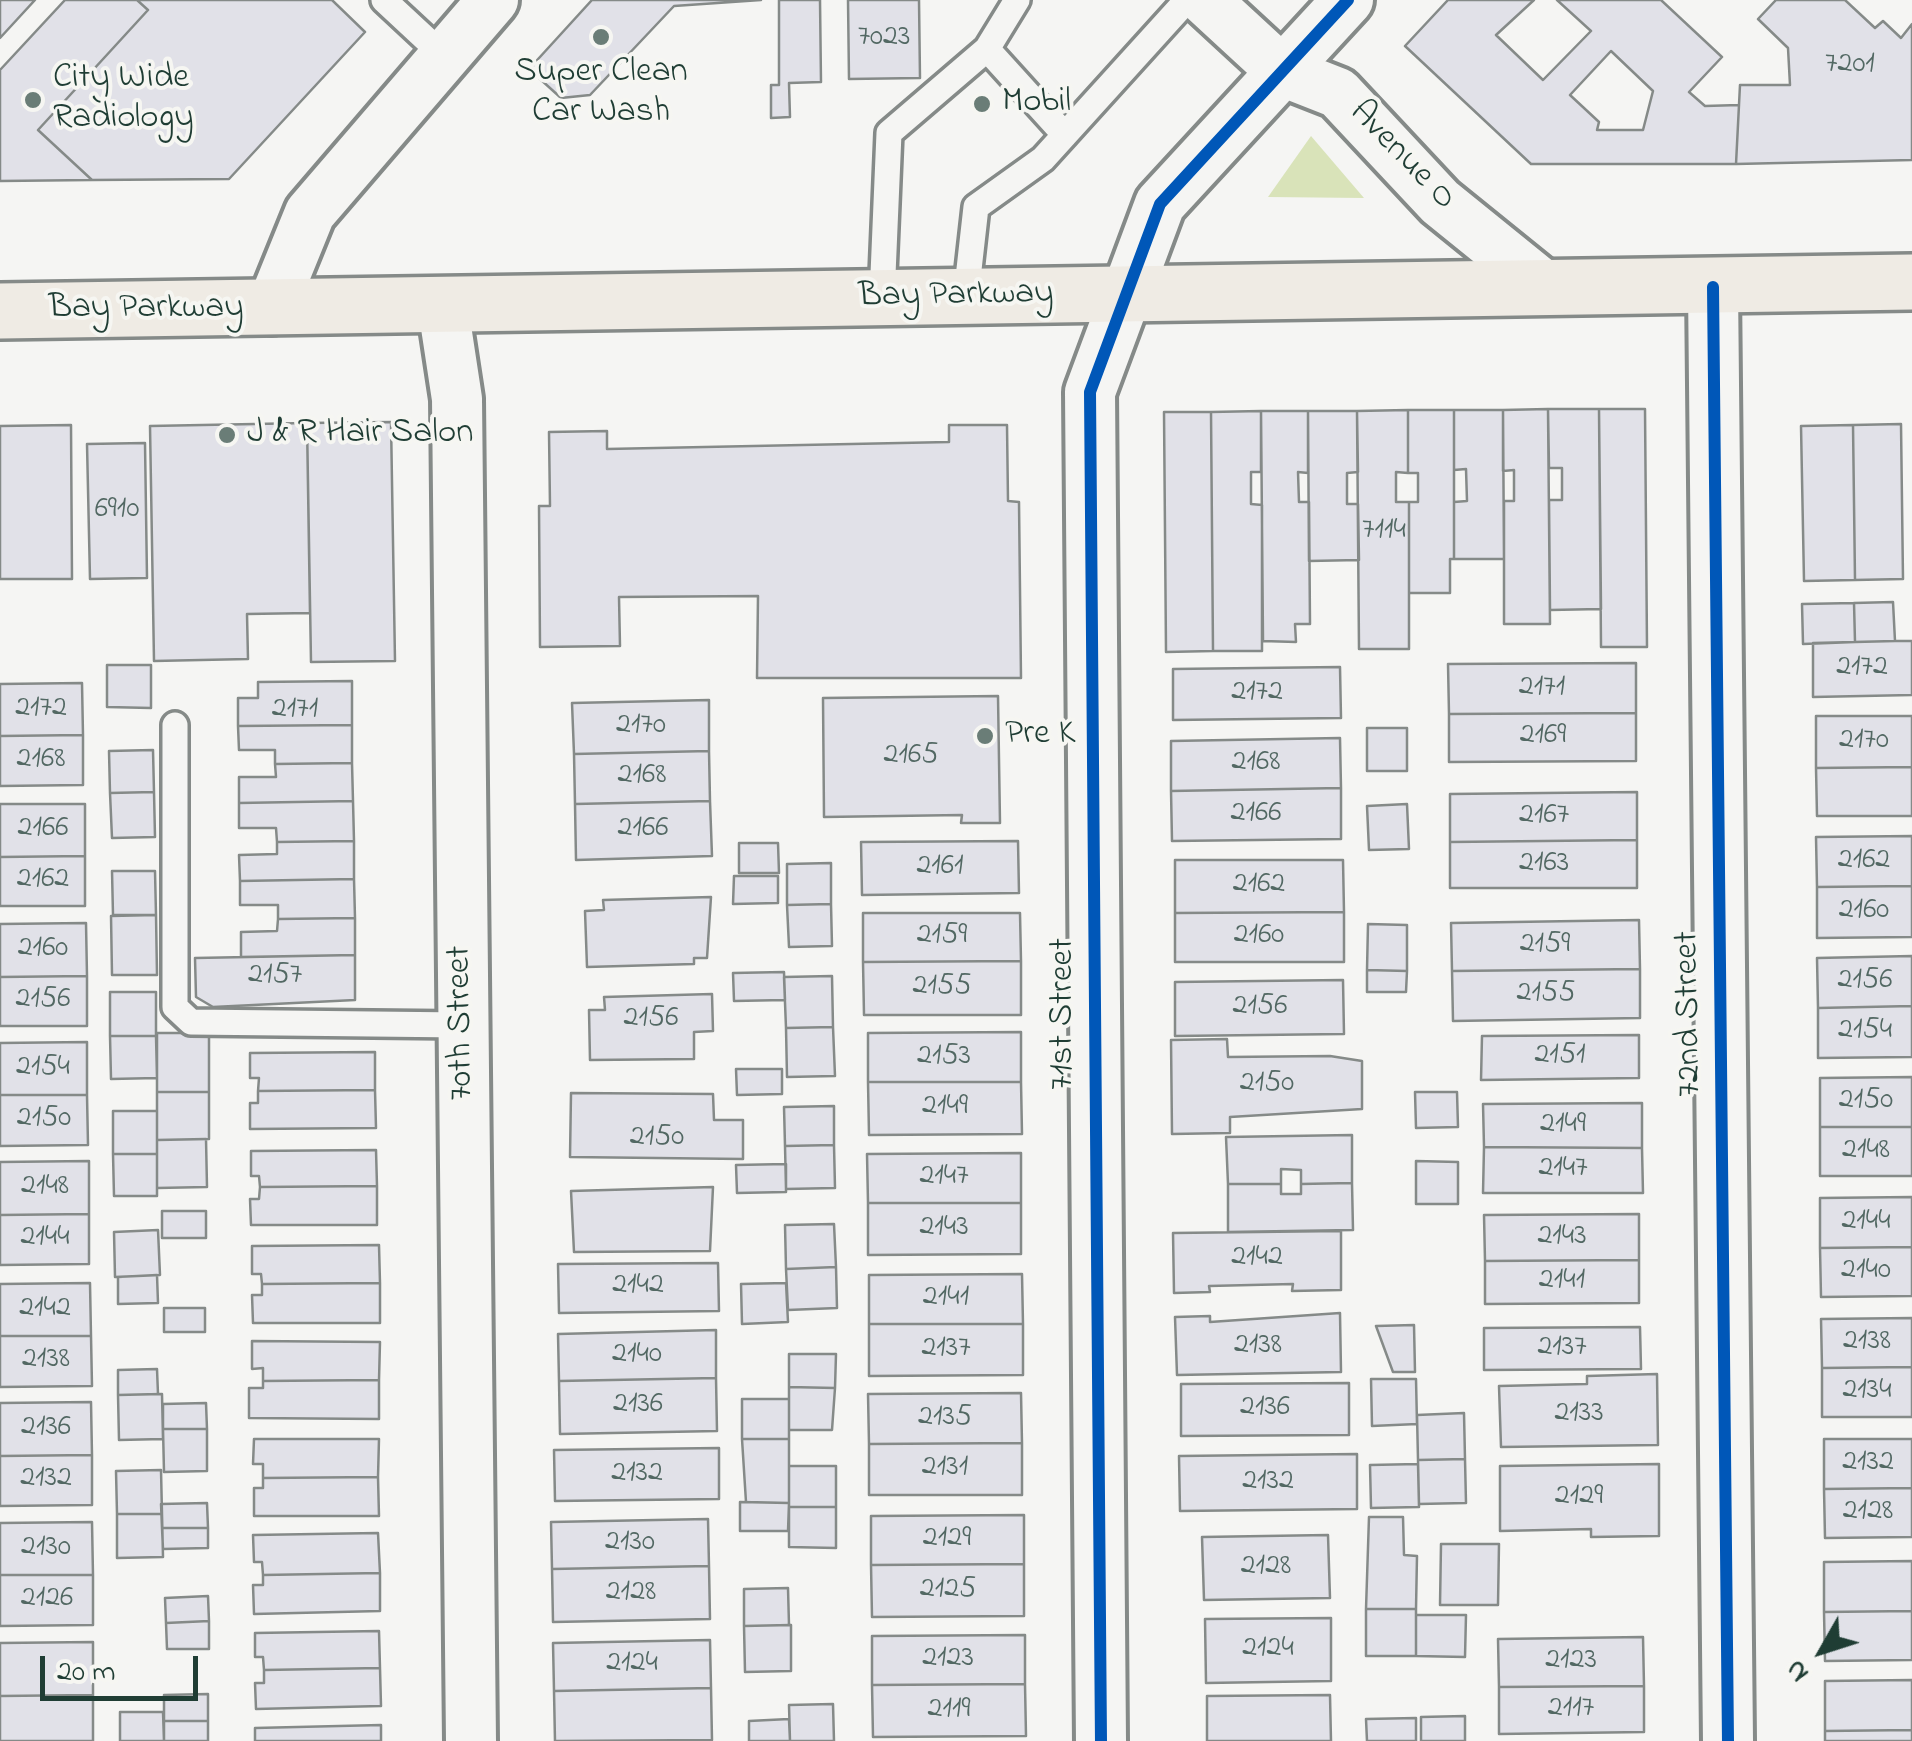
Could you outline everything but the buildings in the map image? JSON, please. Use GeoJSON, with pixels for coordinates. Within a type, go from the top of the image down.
{"type":"FeatureCollection","features":[{"type":"Feature","properties":{"kind":"main road","name":"Bay Parkway"},"geometry":{"type":"LineString","coordinates":[[0,311],[272,310],[1912,282]]}},
{"type":"Feature","properties":{"kind":"street"},"geometry":{"type":"LineString","coordinates":[[272,310],[310,213],[442,54],[493,0]]}},
{"type":"Feature","properties":{"kind":"street","name":"Avenue O"},"geometry":{"type":"LineString","coordinates":[[1205,0],[1282,71],[1338,92],[1440,202],[1545,287]]}},
{"type":"Feature","properties":{"kind":"street","name":"71st Street"},"geometry":{"type":"LineString","coordinates":[[1100,1741],[1090,392],[1160,204],[1348,0]]}},
{"type":"Feature","properties":{"kind":"street","name":"72nd Street"},"geometry":{"type":"LineString","coordinates":[[1713,287],[1728,1741]]}},
{"type":"Feature","properties":{"kind":"street","name":"70th Street"},"geometry":{"type":"LineString","coordinates":[[443,306],[457,399],[471,1741]]}},
{"type":"Feature","properties":{"kind":"lane"},"geometry":{"type":"LineString","coordinates":[[384,0],[442,54]]}},
{"type":"Feature","properties":{"kind":"lane"},"geometry":{"type":"LineString","coordinates":[[882,298],[890,133],[987,48],[1017,0]]}},
{"type":"Feature","properties":{"kind":"lane"},"geometry":{"type":"LineString","coordinates":[[966,296],[976,206],[1043,159],[1186,0]]}},
{"type":"Feature","properties":{"kind":"lane"},"geometry":{"type":"LineString","coordinates":[[987,48],[1065,135]]}},
{"type":"Feature","properties":{"kind":"lane"},"geometry":{"type":"LineString","coordinates":[[175,725],[174,1006],[181,1016],[190,1022],[463,1025]]}},
{"type":"Feature","properties":{"kind":"green space"},"geometry":{"type":"Polygon","coordinates":[[[1311,136],[1364,198],[1268,197],[1311,136]]]}},
{"type":"Feature","properties":{"kind":"cycle path"},"geometry":{"type":"LineString","coordinates":[[1101,1741],[1090,392],[1160,204],[1348,0]]}},
{"type":"Feature","properties":{"kind":"cycle path"},"geometry":{"type":"LineString","coordinates":[[1713,287],[1728,1741]]}},
{"type":"Feature","properties":{"kind":"place","name":"Super Clean Car Wash"},"geometry":{"type":"Point","coordinates":[601,37]}},
{"type":"Feature","properties":{"kind":"place","name":"City Wide Radiology"},"geometry":{"type":"Point","coordinates":[33,100]}},
{"type":"Feature","properties":{"kind":"place","name":"Mobil"},"geometry":{"type":"Point","coordinates":[982,104]}},
{"type":"Feature","properties":{"kind":"place","name":"J & R Hair Salon"},"geometry":{"type":"Point","coordinates":[227,435]}},
{"type":"Feature","properties":{"kind":"place","name":"Pre K"},"geometry":{"type":"Point","coordinates":[985,736]}}]}
